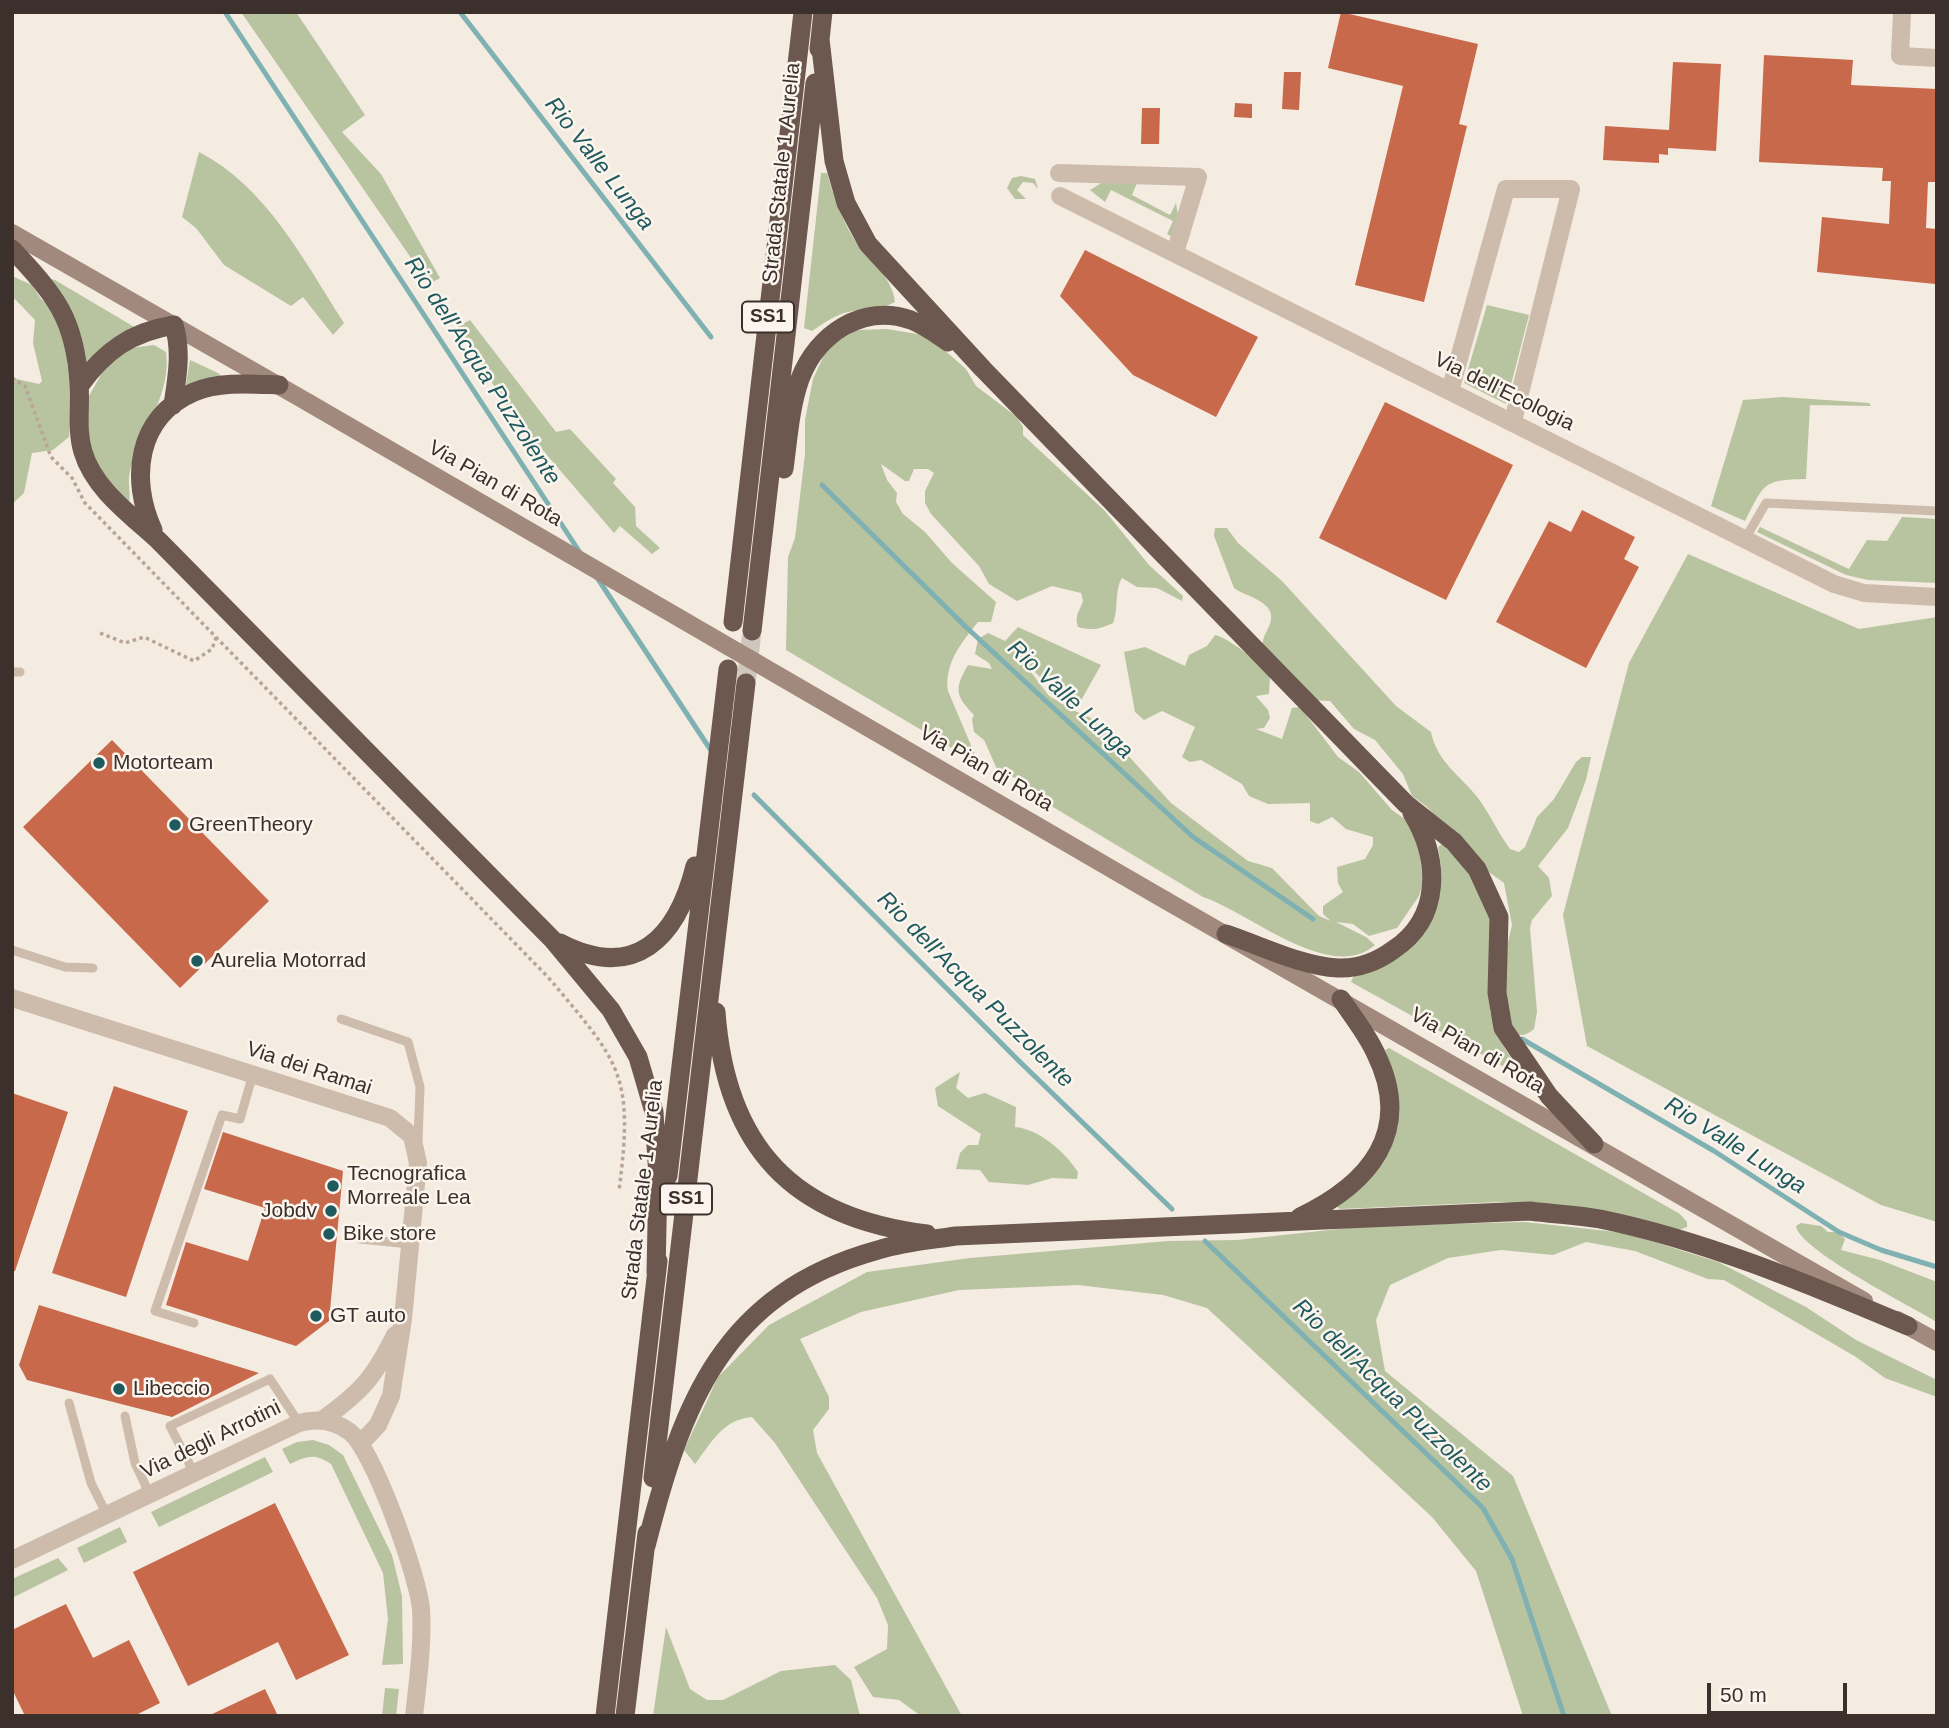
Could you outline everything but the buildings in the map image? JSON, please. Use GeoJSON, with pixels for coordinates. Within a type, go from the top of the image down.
{"type":"FeatureCollection","features":[{"type":"Feature","properties":{"kind":"highway","name":"Strada Statale 1 Aurelia"},"geometry":{"type":"LineString","coordinates":[[733,622],[803,12]]}},
{"type":"Feature","properties":{"kind":"highway","name":"Strada Statale 1 Aurelia"},"geometry":{"type":"LineString","coordinates":[[752,631],[823,12]]}},
{"type":"Feature","properties":{"kind":"highway"},"geometry":{"type":"LineString","coordinates":[[820,39],[829,141],[840,188],[854,220],[886,265],[983,369],[1406,804],[1454,842],[1486,883],[1499,917],[1497,993],[1503,1028],[1549,1096],[1594,1144]]}},
{"type":"Feature","properties":{"kind":"highway"},"geometry":{"type":"LineString","coordinates":[[12,249],[57,301],[67,319],[80,385],[79,434],[83,453],[92,472],[108,494],[158,540],[552,939],[611,1010],[633,1046],[647,1083],[657,1150],[656,1273]]}},
{"type":"Feature","properties":{"kind":"highway"},"geometry":{"type":"LineString","coordinates":[[760,572],[777,515],[800,380],[824,339],[860,319],[884,317],[910,320],[934,332],[983,369]]}},
{"type":"Feature","properties":{"kind":"highway"},"geometry":{"type":"LineString","coordinates":[[80,385],[109,350],[133,336],[174,325],[179,341],[179,359],[173,405]]}},
{"type":"Feature","properties":{"kind":"highway"},"geometry":{"type":"LineString","coordinates":[[158,540],[144,509],[138,471],[146,442],[173,405],[193,392],[216,386],[279,385]]}},
{"type":"Feature","properties":{"kind":"highway","name":"Strada Statale 1 Aurelia"},"geometry":{"type":"LineString","coordinates":[[605,1716],[728,669]]}},
{"type":"Feature","properties":{"kind":"highway","name":"Strada Statale 1 Aurelia"},"geometry":{"type":"LineString","coordinates":[[625,1716],[746,683]]}},
{"type":"Feature","properties":{"kind":"highway"},"geometry":{"type":"LineString","coordinates":[[552,939],[583,954],[610,958],[634,954],[656,943],[680,912],[692,878],[712,796]]}},
{"type":"Feature","properties":{"kind":"highway"},"geometry":{"type":"LineString","coordinates":[[1226,934],[1319,966],[1341,968],[1363,965],[1397,948],[1420,924],[1433,878],[1427,841],[1406,804]]}},
{"type":"Feature","properties":{"kind":"highway"},"geometry":{"type":"LineString","coordinates":[[714,959],[719,1035],[733,1098],[751,1136],[774,1167],[812,1199],[850,1218],[877,1227],[956,1236]]}},
{"type":"Feature","properties":{"kind":"highway"},"geometry":{"type":"LineString","coordinates":[[1292,1220],[1319,1208],[1355,1183],[1367,1172],[1384,1139],[1390,1106],[1383,1073],[1368,1040],[1341,999]]}},
{"type":"Feature","properties":{"kind":"highway"},"geometry":{"type":"LineString","coordinates":[[646,1546],[665,1470],[688,1408],[715,1361],[744,1326],[792,1287],[842,1261],[893,1246],[956,1236],[1530,1211],[1597,1219],[1653,1232],[1774,1270],[1908,1326]]}},
{"type":"Feature","properties":{"kind":"main road","name":"Via Pian di Rota"},"geometry":{"type":"LineString","coordinates":[[12,233],[279,385],[1165,900],[1937,1342]]}},
{"type":"Feature","properties":{"kind":"street"},"geometry":{"type":"LineString","coordinates":[[1902,12],[1900,56],[1937,58]]}},
{"type":"Feature","properties":{"kind":"street"},"geometry":{"type":"LineString","coordinates":[[1059,173],[1198,177],[1175,253]]}},
{"type":"Feature","properties":{"kind":"street"},"geometry":{"type":"LineString","coordinates":[[1450,391],[1506,189],[1570,189],[1513,421]]}},
{"type":"Feature","properties":{"kind":"street","name":"Via dell'Ecologia"},"geometry":{"type":"LineString","coordinates":[[1060,196],[1834,583],[1864,593],[1937,597]]}},
{"type":"Feature","properties":{"kind":"street","name":"Via dei Ramai"},"geometry":{"type":"LineString","coordinates":[[12,998],[390,1118],[412,1136],[418,1163],[403,1319],[385,1412],[360,1444]]}},
{"type":"Feature","properties":{"kind":"street","name":"Via dei Ramai"},"geometry":{"type":"LineString","coordinates":[[321,1420],[361,1390],[377,1371],[403,1319]]}},
{"type":"Feature","properties":{"kind":"street"},"geometry":{"type":"LineString","coordinates":[[321,1420],[339,1425],[360,1444],[409,1553],[418,1590],[421,1622],[414,1716]]}},
{"type":"Feature","properties":{"kind":"street","name":"Via degli Arrotini"},"geometry":{"type":"LineString","coordinates":[[12,1560],[299,1423],[321,1420]]}},
{"type":"Feature","properties":{"kind":"lane"},"geometry":{"type":"LineString","coordinates":[[1745,538],[1766,503],[1937,511]]}},
{"type":"Feature","properties":{"kind":"lane"},"geometry":{"type":"LineString","coordinates":[[12,950],[65,967],[93,968]]}},
{"type":"Feature","properties":{"kind":"lane"},"geometry":{"type":"LineString","coordinates":[[341,1019],[408,1042],[420,1087],[418,1163]]}},
{"type":"Feature","properties":{"kind":"lane"},"geometry":{"type":"LineString","coordinates":[[194,1324],[155,1311],[222,1115],[240,1119],[253,1074]]}},
{"type":"Feature","properties":{"kind":"lane"},"geometry":{"type":"LineString","coordinates":[[360,1239],[410,1244]]}},
{"type":"Feature","properties":{"kind":"lane"},"geometry":{"type":"LineString","coordinates":[[194,1473],[170,1426],[270,1379],[299,1423]]}},
{"type":"Feature","properties":{"kind":"lane"},"geometry":{"type":"LineString","coordinates":[[69,1403],[91,1483],[107,1515]]}},
{"type":"Feature","properties":{"kind":"lane"},"geometry":{"type":"LineString","coordinates":[[125,1416],[135,1463],[150,1495]]}},
{"type":"Feature","properties":{"kind":"path"},"geometry":{"type":"LineString","coordinates":[[12,378],[25,386],[51,457],[72,478],[85,503],[217,635],[548,977],[603,1042],[616,1066],[624,1093],[626,1133],[619,1191]]}},
{"type":"Feature","properties":{"kind":"path"},"geometry":{"type":"LineString","coordinates":[[100,633],[125,643],[144,637],[194,661],[212,649],[217,635]]}},
{"type":"Feature","properties":{"kind":"green space"},"geometry":{"type":"Polygon","coordinates":[[[241,12],[296,12],[365,115],[342,132],[381,174],[440,278],[429,284],[241,12]]]}},
{"type":"Feature","properties":{"kind":"green space"},"geometry":{"type":"Polygon","coordinates":[[[199,152],[245,185],[282,227],[344,323],[333,335],[303,297],[291,306],[224,265],[196,228],[182,217],[199,152]]]}},
{"type":"Feature","properties":{"kind":"green space"},"geometry":{"type":"Polygon","coordinates":[[[821,173],[827,173],[838,207],[850,232],[885,277],[895,302],[883,307],[841,314],[812,331],[804,328],[821,173]]]}},
{"type":"Feature","properties":{"kind":"green space"},"geometry":{"type":"Polygon","coordinates":[[[1021,176],[1035,179],[1038,189],[1033,183],[1023,182],[1017,190],[1026,199],[1015,199],[1007,188],[1012,178],[1021,176]]]}},
{"type":"Feature","properties":{"kind":"green space"},"geometry":{"type":"Polygon","coordinates":[[[1103,182],[1137,183],[1132,195],[1170,215],[1176,203],[1178,215],[1172,237],[1167,234],[1173,221],[1111,190],[1105,202],[1090,190],[1103,182]]]}},
{"type":"Feature","properties":{"kind":"green space"},"geometry":{"type":"Polygon","coordinates":[[[12,276],[32,285],[41,299],[55,310],[70,354],[67,365],[73,383],[69,437],[53,450],[32,453],[24,493],[12,504],[12,378],[39,384],[42,381],[33,343],[35,320],[12,296],[12,276]]]}},
{"type":"Feature","properties":{"kind":"green space"},"geometry":{"type":"Polygon","coordinates":[[[50,279],[136,328],[86,365],[82,341],[74,320],[50,279]]]}},
{"type":"Feature","properties":{"kind":"green space"},"geometry":{"type":"Polygon","coordinates":[[[1487,305],[1529,315],[1506,404],[1464,383],[1487,305]]]}},
{"type":"Feature","properties":{"kind":"green space"},"geometry":{"type":"Polygon","coordinates":[[[470,320],[556,432],[570,429],[616,479],[613,483],[635,507],[636,526],[660,548],[652,554],[620,526],[614,533],[509,411],[458,326],[470,320]]]}},
{"type":"Feature","properties":{"kind":"green space"},"geometry":{"type":"Polygon","coordinates":[[[887,329],[923,335],[934,341],[966,369],[976,386],[1017,417],[1023,427],[1023,435],[1105,511],[1149,565],[1183,596],[1182,601],[1157,588],[1137,587],[1122,578],[1113,623],[1092,629],[1078,627],[1077,616],[1083,601],[1081,593],[1052,586],[1017,601],[989,584],[979,566],[931,514],[925,503],[925,491],[934,473],[928,469],[914,469],[909,481],[905,481],[881,464],[887,480],[897,493],[896,502],[903,514],[996,602],[991,622],[978,622],[960,645],[947,681],[948,691],[979,764],[786,650],[788,557],[795,538],[805,454],[805,420],[813,379],[825,353],[833,344],[857,330],[887,329]]]}},
{"type":"Feature","properties":{"kind":"green space"},"geometry":{"type":"Polygon","coordinates":[[[154,345],[166,352],[167,368],[160,398],[130,471],[129,504],[122,502],[88,452],[86,401],[105,368],[131,348],[154,345]]]}},
{"type":"Feature","properties":{"kind":"green space"},"geometry":{"type":"Polygon","coordinates":[[[190,360],[218,373],[221,376],[185,390],[190,360]]]}},
{"type":"Feature","properties":{"kind":"green space"},"geometry":{"type":"Polygon","coordinates":[[[1783,397],[1869,403],[1871,406],[1810,405],[1806,479],[1781,481],[1766,486],[1745,521],[1711,506],[1743,400],[1783,397]]]}},
{"type":"Feature","properties":{"kind":"green space"},"geometry":{"type":"Polygon","coordinates":[[[1902,517],[1937,519],[1937,583],[1868,580],[1846,575],[1757,532],[1760,527],[1849,569],[1867,540],[1887,541],[1902,517]]]}},
{"type":"Feature","properties":{"kind":"green space"},"geometry":{"type":"Polygon","coordinates":[[[1215,528],[1227,528],[1238,543],[1282,581],[1396,706],[1431,732],[1438,752],[1478,798],[1510,849],[1519,852],[1525,847],[1537,817],[1554,799],[1576,762],[1582,757],[1591,757],[1586,780],[1568,828],[1538,866],[1549,878],[1552,896],[1532,920],[1530,928],[1537,1012],[1534,1029],[1529,1033],[1513,1033],[1506,1002],[1506,950],[1512,925],[1504,883],[1486,870],[1426,806],[1412,796],[1403,774],[1375,740],[1354,729],[1330,701],[1308,700],[1262,651],[1271,613],[1263,603],[1234,588],[1214,536],[1215,528]]]}},
{"type":"Feature","properties":{"kind":"green space"},"geometry":{"type":"Polygon","coordinates":[[[1688,554],[1859,629],[1937,617],[1937,1222],[1881,1205],[1587,1046],[1563,915],[1629,663],[1688,554]]]}},
{"type":"Feature","properties":{"kind":"green space"},"geometry":{"type":"Polygon","coordinates":[[[1018,627],[1101,665],[1075,711],[1091,718],[1108,733],[1171,803],[1248,861],[1272,868],[1319,916],[1331,921],[1323,914],[1323,906],[1343,892],[1338,883],[1337,867],[1365,859],[1373,845],[1373,837],[1346,829],[1332,817],[1318,824],[1310,821],[1310,803],[1268,804],[1249,796],[1242,784],[1201,760],[1190,762],[1182,757],[1195,727],[1162,711],[1144,720],[1135,712],[1124,652],[1145,647],[1185,666],[1189,655],[1207,646],[1215,635],[1237,646],[1270,677],[1269,694],[1256,696],[1268,710],[1270,718],[1264,728],[1256,729],[1282,739],[1292,708],[1300,707],[1338,757],[1359,772],[1392,810],[1409,822],[1419,842],[1423,883],[1419,896],[1397,928],[1369,936],[1353,924],[1336,922],[1366,937],[1375,945],[1357,955],[1336,956],[1313,951],[1203,897],[1028,792],[1021,781],[997,769],[984,740],[974,732],[974,715],[963,702],[959,692],[960,680],[968,665],[992,669],[989,663],[975,654],[978,639],[988,633],[1005,641],[1018,627]],[[1022,659],[1049,696],[1073,710],[1022,659]]]}},
{"type":"Feature","properties":{"kind":"green space"},"geometry":{"type":"Polygon","coordinates":[[[1442,844],[1465,866],[1490,914],[1490,1011],[1505,1049],[1514,1061],[1513,1068],[1506,1068],[1351,982],[1354,975],[1432,916],[1440,891],[1441,864],[1438,847],[1442,844]]]}},
{"type":"Feature","properties":{"kind":"green space"},"geometry":{"type":"Polygon","coordinates":[[[1389,1048],[1680,1214],[1687,1222],[1687,1227],[1679,1230],[1539,1204],[1500,1202],[1340,1209],[1336,1206],[1371,1174],[1383,1157],[1391,1138],[1396,1096],[1385,1050],[1389,1048]]]}},
{"type":"Feature","properties":{"kind":"green space"},"geometry":{"type":"Polygon","coordinates":[[[960,1072],[956,1088],[968,1098],[985,1093],[1016,1107],[1015,1127],[1033,1132],[1059,1150],[1078,1172],[1077,1179],[1052,1178],[1028,1185],[989,1182],[980,1170],[956,1169],[960,1153],[968,1145],[978,1145],[981,1134],[938,1106],[935,1088],[960,1072]]]}},
{"type":"Feature","properties":{"kind":"green space"},"geometry":{"type":"Polygon","coordinates":[[[1525,1222],[1626,1233],[1718,1262],[1806,1307],[1856,1340],[1937,1380],[1937,1397],[1885,1378],[1856,1357],[1724,1280],[1708,1279],[1635,1251],[1586,1242],[1553,1255],[1501,1250],[1448,1258],[1390,1285],[1376,1320],[1385,1371],[1513,1476],[1612,1716],[1523,1716],[1476,1571],[1432,1517],[1207,1308],[1163,1295],[1078,1285],[959,1290],[861,1312],[800,1339],[829,1397],[829,1409],[813,1430],[817,1453],[962,1716],[921,1716],[899,1700],[873,1697],[854,1667],[887,1649],[888,1625],[877,1598],[775,1443],[752,1417],[725,1427],[695,1464],[684,1450],[718,1377],[769,1325],[867,1272],[970,1258],[1168,1241],[1237,1240],[1366,1226],[1525,1222]]]}},
{"type":"Feature","properties":{"kind":"green space"},"geometry":{"type":"Polygon","coordinates":[[[1801,1223],[1821,1226],[1828,1232],[1838,1232],[1845,1239],[1841,1250],[1880,1260],[1937,1282],[1937,1322],[1815,1249],[1796,1226],[1801,1223]]]}},
{"type":"Feature","properties":{"kind":"green space"},"geometry":{"type":"Polygon","coordinates":[[[313,1440],[329,1445],[343,1455],[392,1555],[402,1596],[403,1664],[382,1665],[388,1619],[383,1573],[331,1464],[311,1457],[290,1464],[282,1449],[297,1442],[313,1440]]]}},
{"type":"Feature","properties":{"kind":"green space"},"geometry":{"type":"Polygon","coordinates":[[[265,1457],[273,1472],[159,1527],[151,1512],[265,1457]]]}},
{"type":"Feature","properties":{"kind":"green space"},"geometry":{"type":"Polygon","coordinates":[[[120,1527],[127,1542],[84,1563],[77,1548],[120,1527]]]}},
{"type":"Feature","properties":{"kind":"green space"},"geometry":{"type":"Polygon","coordinates":[[[58,1558],[68,1570],[12,1598],[12,1579],[58,1558]]]}},
{"type":"Feature","properties":{"kind":"green space"},"geometry":{"type":"Polygon","coordinates":[[[666,1627],[690,1689],[707,1700],[723,1700],[781,1671],[835,1665],[851,1680],[860,1716],[653,1716],[666,1627]]]}},
{"type":"Feature","properties":{"kind":"green space"},"geometry":{"type":"Polygon","coordinates":[[[385,1688],[399,1689],[396,1716],[382,1716],[385,1688]]]}},
{"type":"Feature","properties":{"kind":"waterway","name":"Rio dell'Acqua Puzzolente"},"geometry":{"type":"LineString","coordinates":[[225,12],[581,554]]}},
{"type":"Feature","properties":{"kind":"waterway","name":"Rio Valle Lunga"},"geometry":{"type":"LineString","coordinates":[[460,12],[711,337]]}},
{"type":"Feature","properties":{"kind":"waterway","name":"Rio Valle Lunga"},"geometry":{"type":"LineString","coordinates":[[822,485],[967,628],[1193,837],[1313,919]]}},
{"type":"Feature","properties":{"kind":"waterway","name":"Rio dell'Acqua Puzzolente"},"geometry":{"type":"LineString","coordinates":[[596,576],[710,749]]}},
{"type":"Feature","properties":{"kind":"waterway","name":"Rio dell'Acqua Puzzolente"},"geometry":{"type":"LineString","coordinates":[[754,795],[1020,1062],[1172,1209]]}},
{"type":"Feature","properties":{"kind":"waterway","name":"Rio Valle Lunga"},"geometry":{"type":"LineString","coordinates":[[1522,1039],[1714,1151],[1839,1232],[1881,1250],[1937,1267]]}},
{"type":"Feature","properties":{"kind":"waterway","name":"Rio dell'Acqua Puzzolente"},"geometry":{"type":"LineString","coordinates":[[1205,1241],[1483,1508],[1512,1559],[1564,1716]]}},
{"type":"Feature","properties":{"kind":"tunnel"},"geometry":{"type":"LineString","coordinates":[[746,683],[752,631]]}},
{"type":"Feature","properties":{"kind":"place","name":"Motorteam"},"geometry":{"type":"Point","coordinates":[99,763]}},
{"type":"Feature","properties":{"kind":"place","name":"GreenTheory"},"geometry":{"type":"Point","coordinates":[175,825]}},
{"type":"Feature","properties":{"kind":"place","name":"Aurelia Motorrad"},"geometry":{"type":"Point","coordinates":[197,961]}},
{"type":"Feature","properties":{"kind":"place","name":"Tecnografica Morreale Lea"},"geometry":{"type":"Point","coordinates":[333,1186]}},
{"type":"Feature","properties":{"kind":"place","name":"Jobdv"},"geometry":{"type":"Point","coordinates":[331,1211]}},
{"type":"Feature","properties":{"kind":"place","name":"Bike store"},"geometry":{"type":"Point","coordinates":[329,1234]}},
{"type":"Feature","properties":{"kind":"place","name":"GT auto"},"geometry":{"type":"Point","coordinates":[316,1316]}},
{"type":"Feature","properties":{"kind":"place","name":"Libeccio"},"geometry":{"type":"Point","coordinates":[119,1389]}}]}
